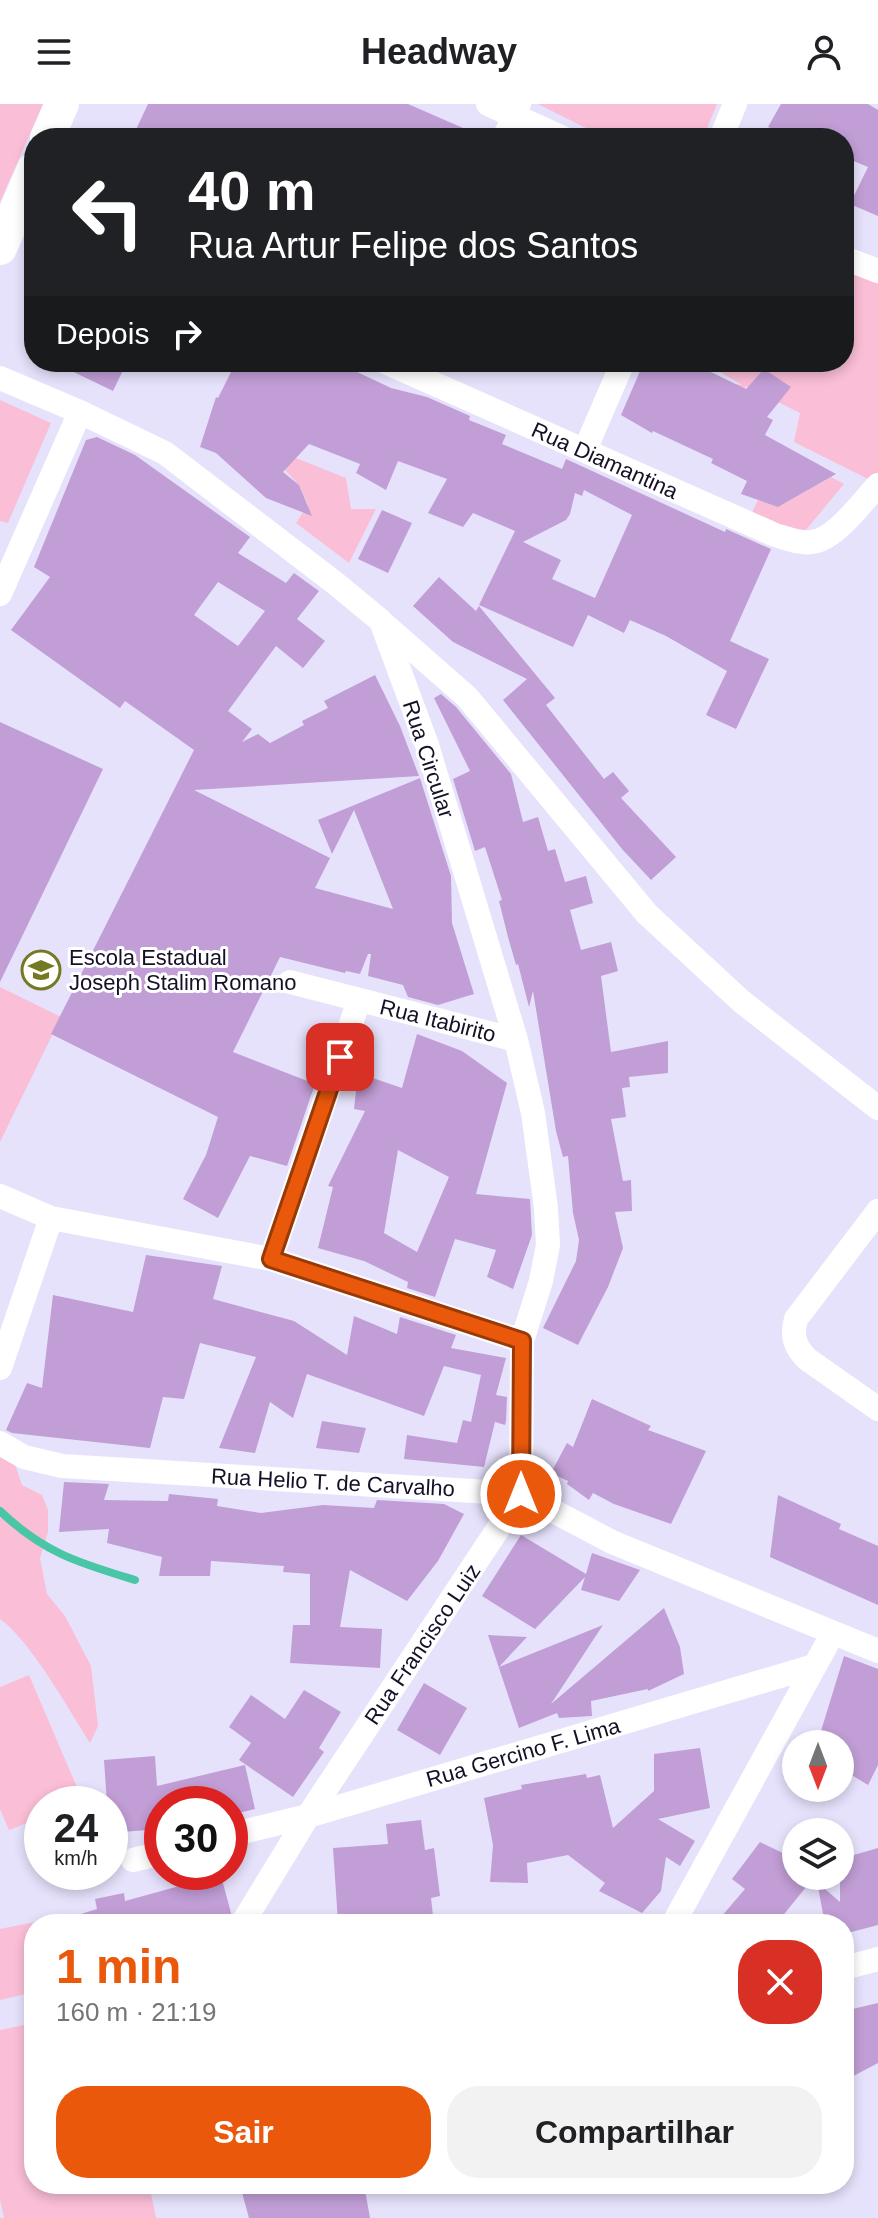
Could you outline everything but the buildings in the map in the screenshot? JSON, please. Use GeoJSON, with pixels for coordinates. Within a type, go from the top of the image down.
{"type":"FeatureCollection","features":[{"type":"Feature","properties":{"kind":"main road"},"geometry":{"type":"LineString","coordinates":[[51,128],[62,104]]}},
{"type":"Feature","properties":{"kind":"main road"},"geometry":{"type":"LineString","coordinates":[[0,248],[24,212]]}},
{"type":"Feature","properties":{"kind":"street"},"geometry":{"type":"LineString","coordinates":[[488,104],[512,119],[536,128]]}},
{"type":"Feature","properties":{"kind":"street"},"geometry":{"type":"LineString","coordinates":[[725,128],[735,104]]}},
{"type":"Feature","properties":{"kind":"street"},"geometry":{"type":"LineString","coordinates":[[854,262],[878,271]]}},
{"type":"Feature","properties":{"kind":"street","name":"Rua Diamantina"},"geometry":{"type":"LineString","coordinates":[[413,372],[775,535],[803,542],[814,542],[829,536],[878,485]]}},
{"type":"Feature","properties":{"kind":"street"},"geometry":{"type":"LineString","coordinates":[[585,450],[619,372]]}},
{"type":"Feature","properties":{"kind":"street"},"geometry":{"type":"LineString","coordinates":[[0,378],[165,453],[381,621],[467,697],[647,914],[741,1001],[878,1108]]}},
{"type":"Feature","properties":{"kind":"street"},"geometry":{"type":"LineString","coordinates":[[0,594],[80,412]]}},
{"type":"Feature","properties":{"kind":"street","name":"Rua Circular"},"geometry":{"type":"LineString","coordinates":[[381,621],[427,745],[516,1040],[533,1113],[548,1245],[541,1281],[522,1341]]}},
{"type":"Feature","properties":{"kind":"street","name":"Rua Itabirito"},"geometry":{"type":"LineString","coordinates":[[290,982],[516,1040]]}},
{"type":"Feature","properties":{"kind":"street","name":"Rua Itabirito"},"geometry":{"type":"LineString","coordinates":[[271,1259],[359,1000]]}},
{"type":"Feature","properties":{"kind":"street"},"geometry":{"type":"LineString","coordinates":[[0,1196],[51,1218],[271,1259],[522,1341],[521,1494]]}},
{"type":"Feature","properties":{"kind":"street"},"geometry":{"type":"LineString","coordinates":[[878,1211],[796,1319],[792,1333],[798,1350],[807,1359],[878,1409]]}},
{"type":"Feature","properties":{"kind":"street"},"geometry":{"type":"LineString","coordinates":[[0,1368],[51,1218]]}},
{"type":"Feature","properties":{"kind":"street","name":"Rua Helio T. de Carvalho"},"geometry":{"type":"LineString","coordinates":[[0,1443],[24,1457],[62,1466],[521,1494],[612,1542],[878,1651]]}},
{"type":"Feature","properties":{"kind":"street","name":"Rua Francisco Luiz"},"geometry":{"type":"LineString","coordinates":[[248,1914],[308,1816],[521,1494]]}},
{"type":"Feature","properties":{"kind":"street"},"geometry":{"type":"LineString","coordinates":[[678,1914],[833,1633]]}},
{"type":"Feature","properties":{"kind":"street","name":"Rua Gercino F. Lima"},"geometry":{"type":"LineString","coordinates":[[248,1831],[308,1816],[814,1666]]}},
{"type":"Feature","properties":{"kind":"street"},"geometry":{"type":"LineString","coordinates":[[133,1860],[144,1857]]}},
{"type":"Feature","properties":{"kind":"street"},"geometry":{"type":"LineString","coordinates":[[854,1965],[878,1959]]}},
{"type":"Feature","properties":{"kind":"shaded area"},"geometry":{"type":"Polygon","coordinates":[[[0,104],[43,104],[32,128],[24,128],[24,147],[0,202],[0,104]]]}},
{"type":"Feature","properties":{"kind":"shaded area"},"geometry":{"type":"Polygon","coordinates":[[[538,104],[717,104],[707,128],[586,128],[538,104]]]}},
{"type":"Feature","properties":{"kind":"shaded area"},"geometry":{"type":"Polygon","coordinates":[[[854,274],[878,284],[878,484],[794,442],[800,413],[746,386],[720,445],[719,382],[742,385],[720,372],[854,372],[854,274]]]}},
{"type":"Feature","properties":{"kind":"shaded area"},"geometry":{"type":"Polygon","coordinates":[[[0,400],[51,423],[8,523],[0,521],[0,400]]]}},
{"type":"Feature","properties":{"kind":"shaded area"},"geometry":{"type":"Polygon","coordinates":[[[296,458],[346,478],[351,509],[376,509],[349,563],[296,523],[308,505],[299,485],[284,469],[296,458]]]}},
{"type":"Feature","properties":{"kind":"shaded area"},"geometry":{"type":"Polygon","coordinates":[[[831,477],[844,484],[805,531],[786,532],[751,515],[758,500],[778,507],[831,477]]]}},
{"type":"Feature","properties":{"kind":"shaded area"},"geometry":{"type":"Polygon","coordinates":[[[0,987],[61,1017],[0,1142],[0,987]]]}},
{"type":"Feature","properties":{"kind":"shaded area"},"geometry":{"type":"Polygon","coordinates":[[[0,1452],[14,1462],[22,1485],[42,1495],[48,1510],[48,1532],[40,1558],[47,1594],[65,1616],[91,1666],[98,1726],[90,1743],[36,1659],[0,1619],[0,1452]]]}},
{"type":"Feature","properties":{"kind":"shaded area"},"geometry":{"type":"Polygon","coordinates":[[[29,1675],[76,1786],[24,1786],[24,1824],[9,1830],[0,1809],[0,1687],[29,1675]]]}},
{"type":"Feature","properties":{"kind":"shaded area"},"geometry":{"type":"Polygon","coordinates":[[[24,1924],[24,1994],[0,2000],[0,1929],[24,1924]]]}},
{"type":"Feature","properties":{"kind":"shaded area"},"geometry":{"type":"Polygon","coordinates":[[[24,2025],[24,2194],[151,2194],[156,2218],[4,2218],[0,2200],[0,2030],[24,2025]]]}},
{"type":"Feature","properties":{"kind":"waterway"},"geometry":{"type":"LineString","coordinates":[[0,1511],[47,1547],[96,1568],[135,1580]]}},
{"type":"Feature","properties":{"kind":"place","name":"Escola Estadual Joseph Stalim Romano"},"geometry":{"type":"Point","coordinates":[41,970]}},
{"type":"Feature","properties":{"kind":"route"},"geometry":{"type":"LineString","coordinates":[[340,1057],[271,1259],[522,1341],[521,1494]]}}]}
